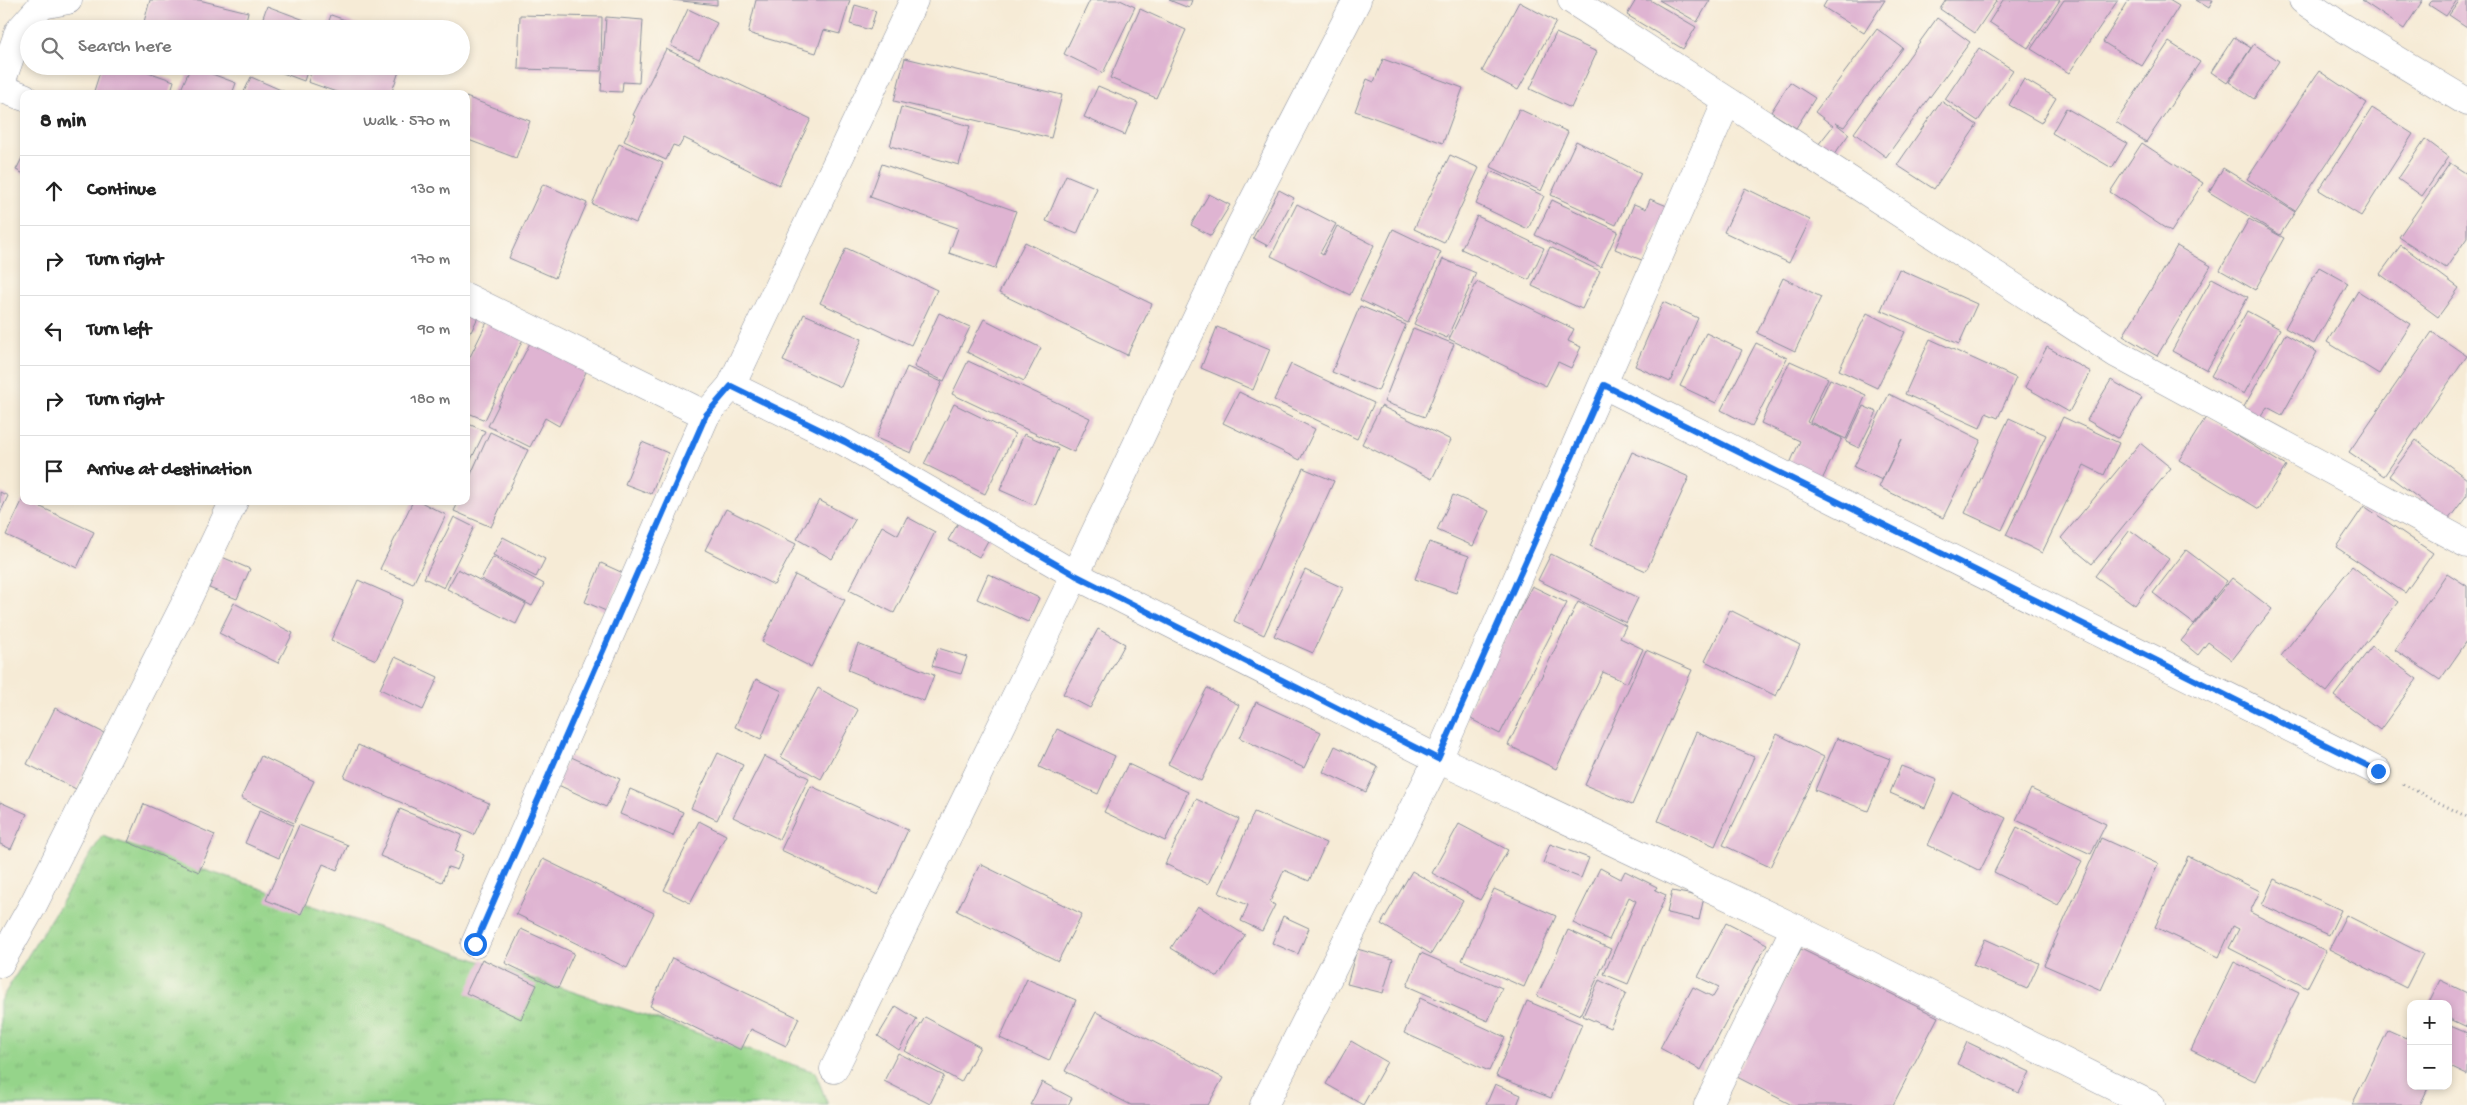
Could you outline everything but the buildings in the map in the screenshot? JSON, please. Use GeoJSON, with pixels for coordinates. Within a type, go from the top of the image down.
{"type":"FeatureCollection","features":[{"type":"Feature","properties":{"kind":"street"},"geometry":{"type":"LineString","coordinates":[[29,20],[42,5],[68,0]]}},
{"type":"Feature","properties":{"kind":"street"},"geometry":{"type":"LineString","coordinates":[[475,944],[706,415],[731,386],[914,0]]}},
{"type":"Feature","properties":{"kind":"street"},"geometry":{"type":"LineString","coordinates":[[834,1069],[1075,575],[1240,227],[1357,0]]}},
{"type":"Feature","properties":{"kind":"street"},"geometry":{"type":"LineString","coordinates":[[1572,0],[2117,354],[2467,544]]}},
{"type":"Feature","properties":{"kind":"street"},"geometry":{"type":"LineString","coordinates":[[2303,0],[2344,28],[2467,102]]}},
{"type":"Feature","properties":{"kind":"street"},"geometry":{"type":"LineString","coordinates":[[20,30],[0,87],[20,95]]}},
{"type":"Feature","properties":{"kind":"street"},"geometry":{"type":"LineString","coordinates":[[1264,1105],[1438,759],[1604,385],[1727,101]]}},
{"type":"Feature","properties":{"kind":"street"},"geometry":{"type":"LineString","coordinates":[[470,299],[706,415]]}},
{"type":"Feature","properties":{"kind":"street"},"geometry":{"type":"LineString","coordinates":[[1604,385],[2378,771]]}},
{"type":"Feature","properties":{"kind":"street"},"geometry":{"type":"LineString","coordinates":[[731,386],[845,442],[1075,575],[1438,759],[1794,928],[2150,1105]]}},
{"type":"Feature","properties":{"kind":"street"},"geometry":{"type":"LineString","coordinates":[[0,963],[38,897],[188,598],[232,505]]}},
{"type":"Feature","properties":{"kind":"street"},"geometry":{"type":"LineString","coordinates":[[1708,1105],[1794,928]]}},
{"type":"Feature","properties":{"kind":"path"},"geometry":{"type":"LineString","coordinates":[[2378,771],[2467,817]]}},
{"type":"Feature","properties":{"kind":"green space"},"geometry":{"type":"Polygon","coordinates":[[[102,836],[815,1072],[828,1105],[0,1105],[0,1001],[102,836]]]}},
{"type":"Feature","properties":{"kind":"route"},"geometry":{"type":"LineString","coordinates":[[475,944],[706,415],[731,386],[845,442],[1075,575],[1438,759],[1604,385],[2378,771]]}}]}
